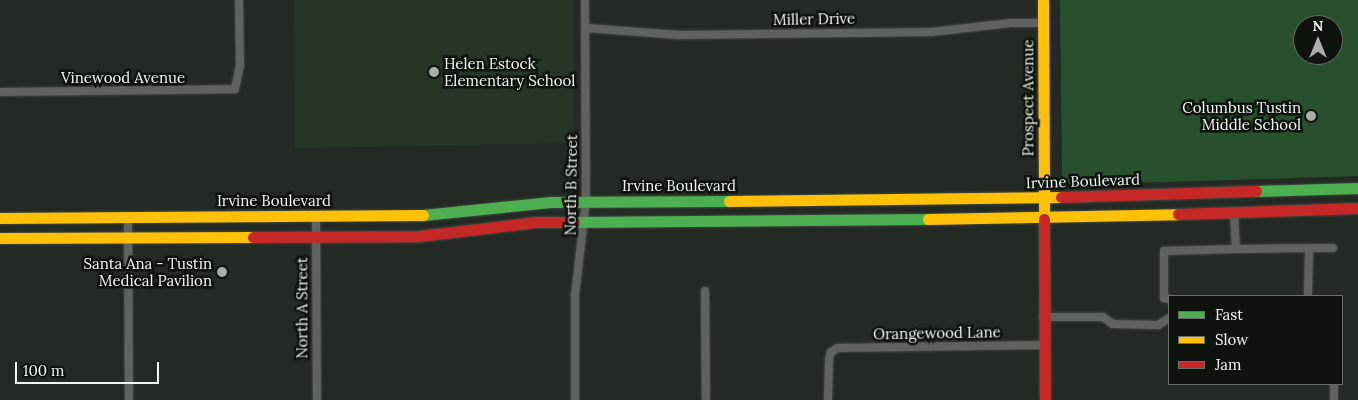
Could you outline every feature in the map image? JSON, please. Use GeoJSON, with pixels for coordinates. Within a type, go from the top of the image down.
{"type":"FeatureCollection","features":[{"type":"Feature","properties":{"kind":"main road","name":"Prospect Avenue"},"geometry":{"type":"LineString","coordinates":[[1043,0],[1042,218],[1045,400]]}},
{"type":"Feature","properties":{"kind":"main road","name":"Irvine Boulevard"},"geometry":{"type":"LineString","coordinates":[[0,218],[420,215],[527,203],[1042,198],[1358,188]]}},
{"type":"Feature","properties":{"kind":"main road"},"geometry":{"type":"LineString","coordinates":[[1234,212],[1238,199],[1251,198],[1261,191]]}},
{"type":"Feature","properties":{"kind":"main road"},"geometry":{"type":"LineString","coordinates":[[1345,209],[1346,202],[1358,195]]}},
{"type":"Feature","properties":{"kind":"main road"},"geometry":{"type":"LineString","coordinates":[[763,200],[763,220]]}},
{"type":"Feature","properties":{"kind":"main road"},"geometry":{"type":"LineString","coordinates":[[0,238],[419,236],[512,224],[585,221],[1042,218],[1358,208]]}},
{"type":"Feature","properties":{"kind":"street","name":"Vinewood Avenue"},"geometry":{"type":"LineString","coordinates":[[0,92],[228,91],[235,89],[239,79],[239,0]]}},
{"type":"Feature","properties":{"kind":"street","name":"North B Street"},"geometry":{"type":"LineString","coordinates":[[575,400],[575,295],[586,202],[585,0]]}},
{"type":"Feature","properties":{"kind":"street","name":"Miller Drive"},"geometry":{"type":"LineString","coordinates":[[586,28],[679,35],[932,32],[1010,23],[1043,23]]}},
{"type":"Feature","properties":{"kind":"street"},"geometry":{"type":"LineString","coordinates":[[1234,212],[1236,249]]}},
{"type":"Feature","properties":{"kind":"street","name":"North A Street"},"geometry":{"type":"LineString","coordinates":[[316,215],[317,400]]}},
{"type":"Feature","properties":{"kind":"street"},"geometry":{"type":"LineString","coordinates":[[128,217],[129,400]]}},
{"type":"Feature","properties":{"kind":"street"},"geometry":{"type":"LineString","coordinates":[[1308,295],[1309,248]]}},
{"type":"Feature","properties":{"kind":"street"},"geometry":{"type":"LineString","coordinates":[[1168,298],[1164,298],[1164,250],[1333,248]]}},
{"type":"Feature","properties":{"kind":"street"},"geometry":{"type":"LineString","coordinates":[[705,292],[706,400]]}},
{"type":"Feature","properties":{"kind":"street"},"geometry":{"type":"LineString","coordinates":[[1044,317],[1103,317],[1113,324],[1158,325],[1168,319]]}},
{"type":"Feature","properties":{"kind":"street","name":"Orangewood Lane"},"geometry":{"type":"LineString","coordinates":[[828,400],[831,352],[838,348],[1044,346]]}},
{"type":"Feature","properties":{"kind":"street"},"geometry":{"type":"LineString","coordinates":[[1334,385],[1334,400]]}},
{"type":"Feature","properties":{"kind":"shaded area","name":"Helen Estock Elementary School"},"geometry":{"type":"Polygon","coordinates":[[[294,0],[573,0],[574,143],[295,148],[294,0]]]}},
{"type":"Feature","properties":{"kind":"green space"},"geometry":{"type":"Polygon","coordinates":[[[1060,0],[1358,0],[1358,176],[1070,185],[1062,176],[1060,0]]]}},
{"type":"Feature","properties":{"kind":"traffic: fast"},"geometry":{"type":"LineString","coordinates":[[1256,191],[1358,188]]}},
{"type":"Feature","properties":{"kind":"traffic: fast"},"geometry":{"type":"LineString","coordinates":[[423,215],[551,202],[729,201]]}},
{"type":"Feature","properties":{"kind":"traffic: fast"},"geometry":{"type":"LineString","coordinates":[[574,222],[928,219]]}},
{"type":"Feature","properties":{"kind":"traffic: slow"},"geometry":{"type":"LineString","coordinates":[[1043,0],[1044,219]]}},
{"type":"Feature","properties":{"kind":"traffic: slow"},"geometry":{"type":"LineString","coordinates":[[729,201],[1061,197]]}},
{"type":"Feature","properties":{"kind":"traffic: slow"},"geometry":{"type":"LineString","coordinates":[[928,219],[1178,214]]}},
{"type":"Feature","properties":{"kind":"traffic: slow"},"geometry":{"type":"LineString","coordinates":[[0,218],[423,215]]}},
{"type":"Feature","properties":{"kind":"traffic: slow"},"geometry":{"type":"LineString","coordinates":[[0,238],[253,237]]}},
{"type":"Feature","properties":{"kind":"traffic: jam"},"geometry":{"type":"LineString","coordinates":[[1061,197],[1256,191]]}},
{"type":"Feature","properties":{"kind":"traffic: jam"},"geometry":{"type":"LineString","coordinates":[[1178,214],[1358,208]]}},
{"type":"Feature","properties":{"kind":"traffic: jam"},"geometry":{"type":"LineString","coordinates":[[1044,219],[1045,400]]}},
{"type":"Feature","properties":{"kind":"traffic: jam"},"geometry":{"type":"LineString","coordinates":[[253,237],[419,236],[536,222],[574,222]]}},
{"type":"Feature","properties":{"kind":"place","name":"Helen Estock Elementary School"},"geometry":{"type":"Point","coordinates":[434,72]}},
{"type":"Feature","properties":{"kind":"place","name":"Columbus Tustin Middle School"},"geometry":{"type":"Point","coordinates":[1311,116]}},
{"type":"Feature","properties":{"kind":"place","name":"Santa Ana - Tustin Medical Pavilion"},"geometry":{"type":"Point","coordinates":[222,272]}}]}
